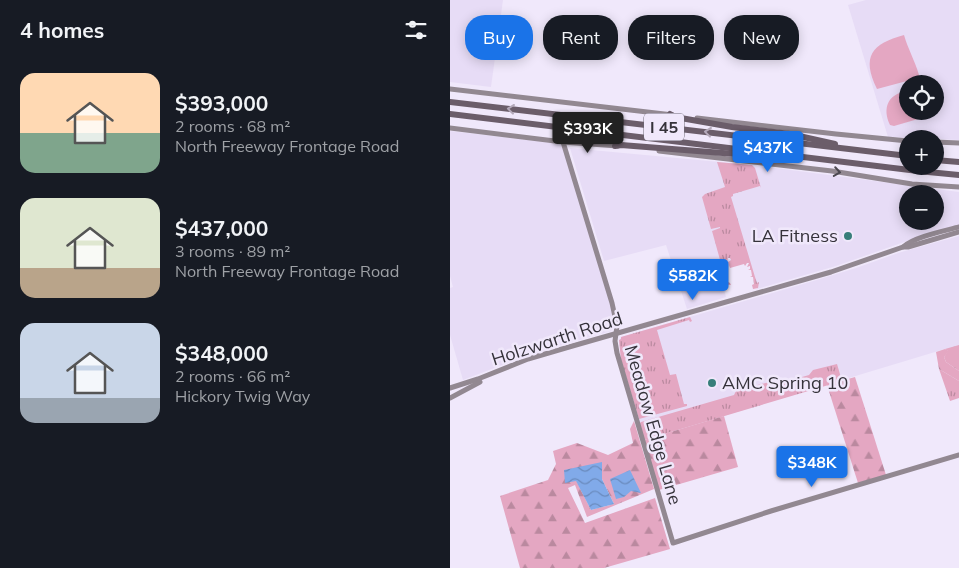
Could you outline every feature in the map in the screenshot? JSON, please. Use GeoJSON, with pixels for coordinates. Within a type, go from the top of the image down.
{"type":"FeatureCollection","features":[{"type":"Feature","properties":{"kind":"highway","name":"I 45"},"geometry":{"type":"LineString","coordinates":[[450,102],[899,155]]}},
{"type":"Feature","properties":{"kind":"highway","name":"I 45"},"geometry":{"type":"LineString","coordinates":[[450,114],[918,172],[959,175]]}},
{"type":"Feature","properties":{"kind":"highway"},"geometry":{"type":"LineString","coordinates":[[670,114],[675,117],[732,127],[790,134],[878,152]]}},
{"type":"Feature","properties":{"kind":"highway"},"geometry":{"type":"LineString","coordinates":[[615,146],[749,155],[839,165],[845,162]]}},
{"type":"Feature","properties":{"kind":"highway"},"geometry":{"type":"LineString","coordinates":[[944,161],[959,162]]}},
{"type":"Feature","properties":{"kind":"main road"},"geometry":{"type":"LineString","coordinates":[[450,89],[743,124],[899,140]]}},
{"type":"Feature","properties":{"kind":"main road"},"geometry":{"type":"LineString","coordinates":[[450,128],[832,171],[912,184],[959,188]]}},
{"type":"Feature","properties":{"kind":"main road","name":"Meadow Edge Lane"},"geometry":{"type":"LineString","coordinates":[[563,142],[612,303],[617,326],[615,341],[617,352],[673,543],[771,510],[959,456]]}},
{"type":"Feature","properties":{"kind":"main road"},"geometry":{"type":"LineString","coordinates":[[944,142],[959,143]]}},
{"type":"Feature","properties":{"kind":"main road","name":"Holzwarth Road"},"geometry":{"type":"LineString","coordinates":[[902,247],[906,243],[959,226]]}},
{"type":"Feature","properties":{"kind":"main road","name":"Holzwarth Road"},"geometry":{"type":"LineString","coordinates":[[450,388],[478,380],[528,359],[831,272],[902,247],[908,247],[959,232]]}},
{"type":"Feature","properties":{"kind":"main road"},"geometry":{"type":"LineString","coordinates":[[450,398],[483,381],[491,374]]}},
{"type":"Feature","properties":{"kind":"shaded area"},"geometry":{"type":"Polygon","coordinates":[[[450,0],[503,0],[501,15],[465,15],[465,60],[495,60],[491,87],[450,82],[450,0]]]}},
{"type":"Feature","properties":{"kind":"shaded area"},"geometry":{"type":"Polygon","coordinates":[[[866,0],[959,0],[959,140],[944,139],[944,130],[899,130],[899,137],[888,137],[848,5],[866,0]]]}},
{"type":"Feature","properties":{"kind":"shaded area"},"geometry":{"type":"Polygon","coordinates":[[[450,131],[555,143],[563,147],[612,309],[613,326],[611,331],[531,354],[463,380],[450,335],[450,288],[453,287],[450,276],[450,131]]]}},
{"type":"Feature","properties":{"kind":"shaded area"},"geometry":{"type":"Polygon","coordinates":[[[570,148],[752,165],[905,185],[899,185],[899,230],[941,230],[836,266],[757,289],[749,261],[723,268],[720,273],[726,297],[687,309],[666,245],[604,261],[570,148]]]}},
{"type":"Feature","properties":{"kind":"shaded area"},"geometry":{"type":"Polygon","coordinates":[[[944,190],[959,192],[959,225],[944,229],[944,190]]]}},
{"type":"Feature","properties":{"kind":"shaded area"},"geometry":{"type":"Polygon","coordinates":[[[959,236],[959,349],[950,352],[945,349],[644,440],[621,360],[619,341],[621,337],[959,236]]]}},
{"type":"Feature","properties":{"kind":"green space"},"geometry":{"type":"Polygon","coordinates":[[[904,35],[919,75],[899,75],[899,83],[877,89],[870,68],[872,53],[877,47],[904,35]]]}},
{"type":"Feature","properties":{"kind":"green space"},"geometry":{"type":"Polygon","coordinates":[[[899,93],[899,120],[915,120],[894,126],[890,125],[887,108],[888,103],[899,93]]]}},
{"type":"Feature","properties":{"kind":"green space"},"geometry":{"type":"Polygon","coordinates":[[[717,162],[752,165],[755,168],[761,188],[760,186],[733,194],[731,197],[757,283],[759,282],[758,288],[753,289],[753,277],[750,277],[752,276],[751,270],[748,270],[750,266],[747,267],[749,263],[745,266],[744,264],[730,268],[728,262],[731,260],[730,258],[728,258],[727,262],[728,270],[724,270],[727,273],[725,274],[728,282],[730,282],[728,283],[731,285],[727,285],[712,231],[720,227],[711,229],[702,197],[705,194],[725,187],[717,162]]]}},
{"type":"Feature","properties":{"kind":"green space"},"geometry":{"type":"Polygon","coordinates":[[[690,317],[692,321],[690,322],[689,320],[657,330],[670,375],[676,374],[684,404],[687,404],[687,406],[639,419],[621,360],[619,340],[621,337],[690,317]]]}},
{"type":"Feature","properties":{"kind":"green space"},"geometry":{"type":"Polygon","coordinates":[[[959,345],[959,371],[946,362],[944,357],[948,351],[945,349],[959,345]]]}},
{"type":"Feature","properties":{"kind":"green space"},"geometry":{"type":"Polygon","coordinates":[[[945,349],[949,351],[944,357],[946,362],[959,371],[959,381],[939,369],[936,352],[945,349]]]}},
{"type":"Feature","properties":{"kind":"green space"},"geometry":{"type":"Polygon","coordinates":[[[837,364],[842,381],[644,440],[639,424],[641,422],[734,395],[736,391],[769,382],[778,384],[809,375],[813,370],[837,364]]]}},
{"type":"Feature","properties":{"kind":"green space"},"geometry":{"type":"Polygon","coordinates":[[[939,369],[959,381],[959,398],[950,401],[939,369]]]}},
{"type":"Feature","properties":{"kind":"green space"},"geometry":{"type":"Polygon","coordinates":[[[855,377],[886,475],[858,483],[827,385],[855,377]]]}},
{"type":"Feature","properties":{"kind":"green space"},"geometry":{"type":"Polygon","coordinates":[[[724,416],[738,467],[659,490],[644,440],[724,416]]]}},
{"type":"Feature","properties":{"kind":"green space"},"geometry":{"type":"Polygon","coordinates":[[[634,421],[654,489],[587,517],[575,485],[568,488],[585,523],[655,498],[670,549],[604,568],[520,568],[500,496],[548,480],[556,464],[553,451],[577,443],[608,455],[633,443],[630,429],[634,421]],[[602,479],[576,480],[591,510],[614,504],[602,479]]]}},
{"type":"Feature","properties":{"kind":"water"},"geometry":{"type":"Polygon","coordinates":[[[602,462],[602,479],[614,504],[591,510],[576,481],[565,483],[564,470],[602,462]]]}},
{"type":"Feature","properties":{"kind":"water"},"geometry":{"type":"Polygon","coordinates":[[[630,470],[641,493],[631,491],[624,497],[616,499],[610,479],[630,470]]]}},
{"type":"Feature","properties":{"kind":"place","name":"LA Fitness"},"geometry":{"type":"Point","coordinates":[848,236]}},
{"type":"Feature","properties":{"kind":"place","name":"AMC Spring 10"},"geometry":{"type":"Point","coordinates":[712,383]}}]}
